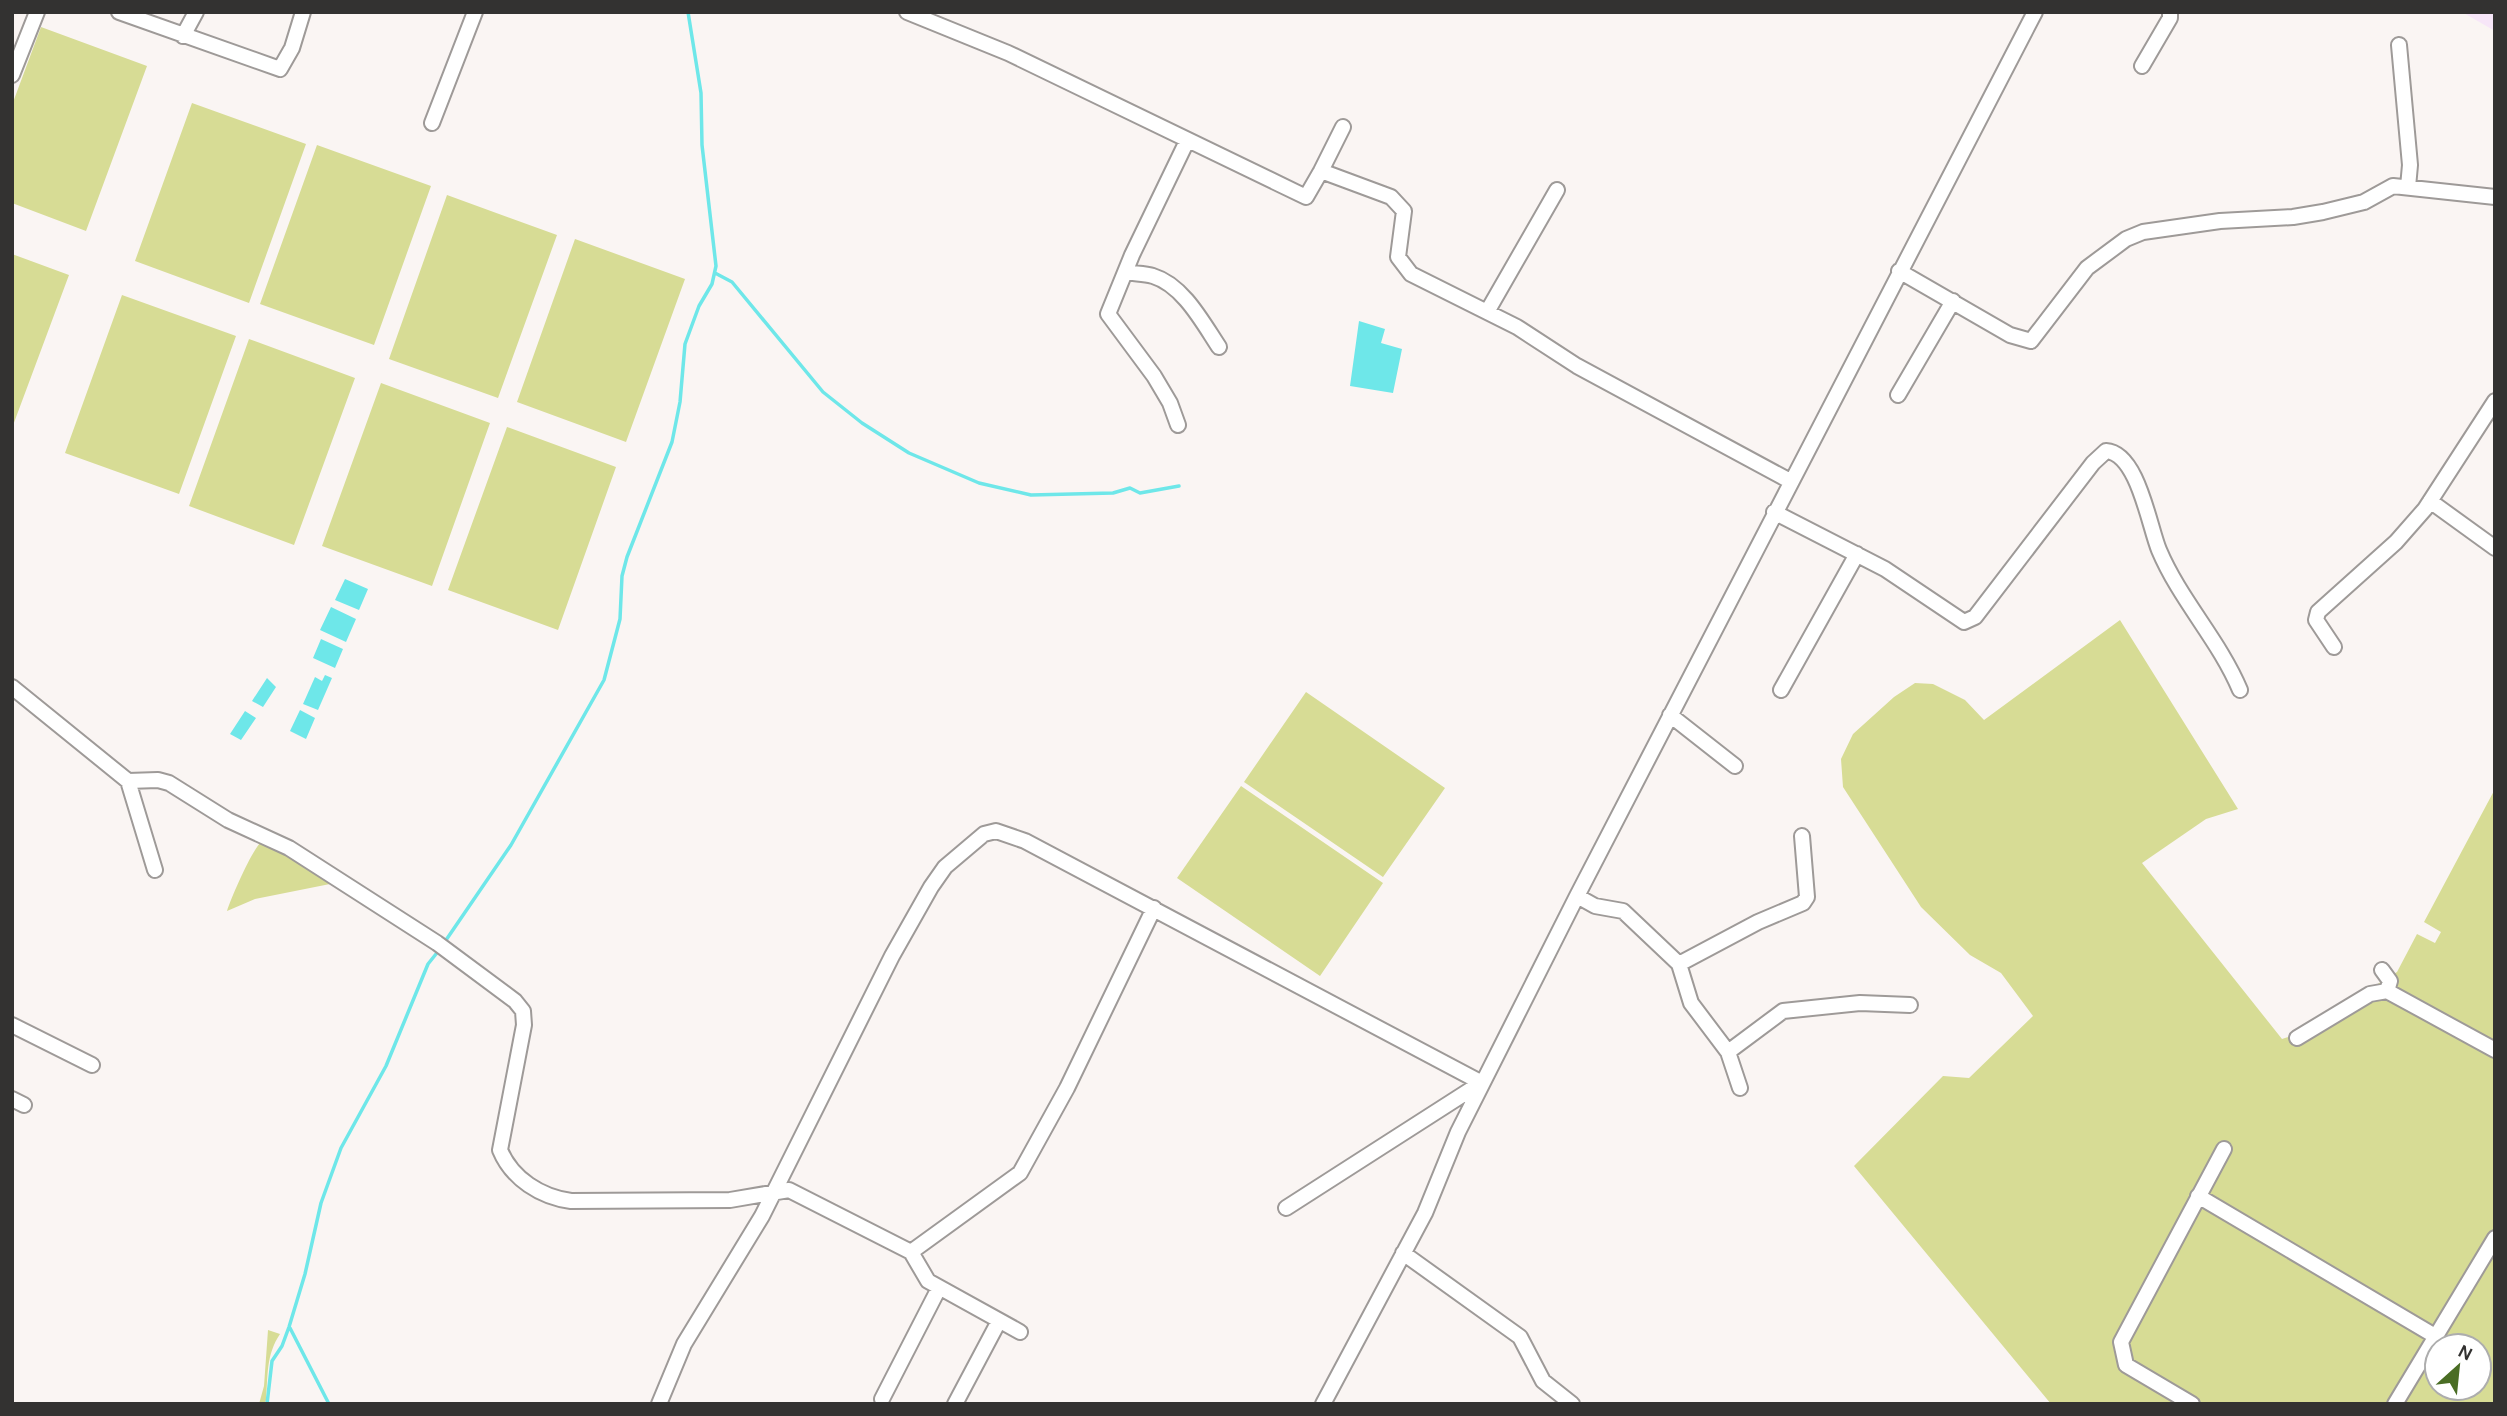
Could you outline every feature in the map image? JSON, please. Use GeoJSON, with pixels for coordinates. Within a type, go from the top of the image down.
{"type":"FeatureCollection","features":[{"type":"Feature","properties":{"kind":"street"},"geometry":{"type":"LineString","coordinates":[[12,75],[37,12]]}},
{"type":"Feature","properties":{"kind":"street"},"geometry":{"type":"LineString","coordinates":[[119,12],[280,69],[292,48],[303,12]]}},
{"type":"Feature","properties":{"kind":"street"},"geometry":{"type":"LineString","coordinates":[[183,36],[196,12]]}},
{"type":"Feature","properties":{"kind":"street"},"geometry":{"type":"LineString","coordinates":[[432,122],[475,12]]}},
{"type":"Feature","properties":{"kind":"street"},"geometry":{"type":"LineString","coordinates":[[907,12],[1008,53],[1306,197],[1343,127]]}},
{"type":"Feature","properties":{"kind":"street"},"geometry":{"type":"LineString","coordinates":[[1323,1404],[1425,1213],[1482,1083],[1577,896],[2035,12]]}},
{"type":"Feature","properties":{"kind":"street"},"geometry":{"type":"LineString","coordinates":[[2143,66],[2170,19],[2170,12]]}},
{"type":"Feature","properties":{"kind":"street"},"geometry":{"type":"LineString","coordinates":[[2399,45],[2410,165],[2408,187]]}},
{"type":"Feature","properties":{"kind":"street"},"geometry":{"type":"LineString","coordinates":[[1178,425],[1170,403],[1154,376],[1110,320],[1109,309],[1187,141]]}},
{"type":"Feature","properties":{"kind":"street"},"geometry":{"type":"LineString","coordinates":[[1321,171],[1391,197],[1400,204],[1405,219],[1397,248],[1402,266],[1411,274],[1517,327],[1577,366],[1790,481]]}},
{"type":"Feature","properties":{"kind":"street"},"geometry":{"type":"LineString","coordinates":[[1899,271],[2010,335],[2031,341],[2087,268],[2126,239],[2143,232],[2220,221],[2303,216],[2364,202],[2393,186],[2495,197]]}},
{"type":"Feature","properties":{"kind":"street"},"geometry":{"type":"LineString","coordinates":[[1486,312],[1556,190]]}},
{"type":"Feature","properties":{"kind":"street"},"geometry":{"type":"LineString","coordinates":[[1125,272],[1153,276],[1163,281],[1188,302],[1219,347]]}},
{"type":"Feature","properties":{"kind":"street"},"geometry":{"type":"LineString","coordinates":[[1898,395],[1953,301]]}},
{"type":"Feature","properties":{"kind":"street"},"geometry":{"type":"LineString","coordinates":[[2334,647],[2316,620],[2318,612],[2396,542],[2430,501],[2495,401]]}},
{"type":"Feature","properties":{"kind":"street"},"geometry":{"type":"LineString","coordinates":[[1774,512],[1857,554],[1927,595],[1964,622],[1975,617],[2093,463],[2106,451],[2113,452],[2123,458],[2140,489],[2158,548],[2174,580],[2240,690]]}},
{"type":"Feature","properties":{"kind":"street"},"geometry":{"type":"LineString","coordinates":[[2430,501],[2495,548]]}},
{"type":"Feature","properties":{"kind":"street"},"geometry":{"type":"LineString","coordinates":[[1781,690],[1857,554]]}},
{"type":"Feature","properties":{"kind":"street"},"geometry":{"type":"LineString","coordinates":[[12,687],[128,781],[155,870]]}},
{"type":"Feature","properties":{"kind":"street"},"geometry":{"type":"LineString","coordinates":[[1670,715],[1735,766]]}},
{"type":"Feature","properties":{"kind":"street"},"geometry":{"type":"LineString","coordinates":[[128,781],[158,780],[169,783],[228,820],[289,848],[443,947],[516,1001],[523,1012],[524,1025],[516,1061],[515,1084],[500,1150],[504,1161],[536,1190],[552,1198],[571,1201],[730,1200],[789,1190],[911,1252],[928,1281],[1020,1332]]}},
{"type":"Feature","properties":{"kind":"street"},"geometry":{"type":"LineString","coordinates":[[659,1404],[684,1344],[762,1216],[892,956],[931,887],[945,867],[984,834],[996,831],[1007,833],[1482,1083]]}},
{"type":"Feature","properties":{"kind":"street"},"geometry":{"type":"LineString","coordinates":[[1679,964],[1758,922],[1803,903],[1807,897],[1802,836]]}},
{"type":"Feature","properties":{"kind":"street"},"geometry":{"type":"LineString","coordinates":[[1577,896],[1595,906],[1623,911],[1679,964],[1691,1003],[1728,1052],[1740,1088]]}},
{"type":"Feature","properties":{"kind":"street"},"geometry":{"type":"LineString","coordinates":[[911,1252],[1024,1167],[1067,1088],[1154,908]]}},
{"type":"Feature","properties":{"kind":"street"},"geometry":{"type":"LineString","coordinates":[[2382,970],[2390,981],[2387,990]]}},
{"type":"Feature","properties":{"kind":"street"},"geometry":{"type":"LineString","coordinates":[[2297,1038],[2370,995],[2387,990],[2495,1050]]}},
{"type":"Feature","properties":{"kind":"street"},"geometry":{"type":"LineString","coordinates":[[1728,1052],[1783,1011],[1860,1003],[1910,1005]]}},
{"type":"Feature","properties":{"kind":"street"},"geometry":{"type":"LineString","coordinates":[[12,1025],[92,1065]]}},
{"type":"Feature","properties":{"kind":"street"},"geometry":{"type":"LineString","coordinates":[[1286,1208],[1482,1083]]}},
{"type":"Feature","properties":{"kind":"street"},"geometry":{"type":"LineString","coordinates":[[2192,1404],[2126,1365],[2120,1342],[2224,1149]]}},
{"type":"Feature","properties":{"kind":"street"},"geometry":{"type":"LineString","coordinates":[[2198,1196],[2428,1332]]}},
{"type":"Feature","properties":{"kind":"street"},"geometry":{"type":"LineString","coordinates":[[2437,1332],[2495,1238]]}},
{"type":"Feature","properties":{"kind":"street"},"geometry":{"type":"LineString","coordinates":[[1403,1252],[1520,1337],[1543,1381],[1572,1404]]}},
{"type":"Feature","properties":{"kind":"street"},"geometry":{"type":"LineString","coordinates":[[882,1399],[939,1288]]}},
{"type":"Feature","properties":{"kind":"street"},"geometry":{"type":"LineString","coordinates":[[955,1404],[999,1321]]}},
{"type":"Feature","properties":{"kind":"street"},"geometry":{"type":"LineString","coordinates":[[2395,1404],[2423,1356]]}},
{"type":"Feature","properties":{"kind":"shaded area"},"geometry":{"type":"Polygon","coordinates":[[[2462,12],[2495,12],[2495,31],[2462,12]]]}},
{"type":"Feature","properties":{"kind":"green space"},"geometry":{"type":"Polygon","coordinates":[[[41,27],[147,66],[86,231],[12,203],[12,105],[41,27]]]}},
{"type":"Feature","properties":{"kind":"green space"},"geometry":{"type":"Polygon","coordinates":[[[192,103],[306,144],[249,303],[135,261],[192,103]]]}},
{"type":"Feature","properties":{"kind":"green space"},"geometry":{"type":"Polygon","coordinates":[[[317,145],[431,186],[374,345],[260,304],[317,145]]]}},
{"type":"Feature","properties":{"kind":"green space"},"geometry":{"type":"Polygon","coordinates":[[[447,195],[557,235],[498,398],[389,359],[447,195]]]}},
{"type":"Feature","properties":{"kind":"green space"},"geometry":{"type":"Polygon","coordinates":[[[575,239],[685,279],[626,442],[517,402],[575,239]]]}},
{"type":"Feature","properties":{"kind":"green space"},"geometry":{"type":"Polygon","coordinates":[[[12,254],[69,275],[12,428],[12,254]]]}},
{"type":"Feature","properties":{"kind":"green space"},"geometry":{"type":"Polygon","coordinates":[[[122,295],[236,336],[179,494],[65,453],[122,295]]]}},
{"type":"Feature","properties":{"kind":"green space"},"geometry":{"type":"Polygon","coordinates":[[[249,339],[355,378],[294,545],[189,506],[249,339]]]}},
{"type":"Feature","properties":{"kind":"green space"},"geometry":{"type":"Polygon","coordinates":[[[381,383],[490,423],[432,586],[322,546],[381,383]]]}},
{"type":"Feature","properties":{"kind":"green space"},"geometry":{"type":"Polygon","coordinates":[[[507,427],[616,467],[558,630],[448,590],[507,427]]]}},
{"type":"Feature","properties":{"kind":"green space"},"geometry":{"type":"Polygon","coordinates":[[[2120,620],[2238,809],[2206,819],[2142,863],[2282,1039],[2297,1034],[2397,972],[2417,934],[2435,943],[2441,932],[2424,922],[2495,789],[2495,1404],[2051,1404],[1854,1166],[1943,1076],[1969,1078],[2033,1016],[2001,973],[1970,955],[1921,907],[1843,787],[1841,759],[1853,734],[1894,697],[1915,683],[1933,684],[1965,700],[1984,720],[2120,620]]]}},
{"type":"Feature","properties":{"kind":"green space"},"geometry":{"type":"Polygon","coordinates":[[[1306,692],[1445,788],[1383,877],[1244,782],[1306,692]]]}},
{"type":"Feature","properties":{"kind":"green space"},"geometry":{"type":"Polygon","coordinates":[[[1241,786],[1383,883],[1320,976],[1177,878],[1241,786]]]}},
{"type":"Feature","properties":{"kind":"green space"},"geometry":{"type":"Polygon","coordinates":[[[261,842],[268,843],[332,879],[330,884],[255,899],[227,911],[247,864],[261,842]]]}},
{"type":"Feature","properties":{"kind":"green space"},"geometry":{"type":"Polygon","coordinates":[[[268,1330],[280,1334],[270,1358],[265,1404],[259,1404],[264,1386],[268,1330]]]}},
{"type":"Feature","properties":{"kind":"water"},"geometry":{"type":"Polygon","coordinates":[[[1359,321],[1385,329],[1381,343],[1402,349],[1393,393],[1350,386],[1359,321]]]}},
{"type":"Feature","properties":{"kind":"water"},"geometry":{"type":"Polygon","coordinates":[[[345,579],[368,589],[359,610],[335,600],[345,579]]]}},
{"type":"Feature","properties":{"kind":"water"},"geometry":{"type":"Polygon","coordinates":[[[331,607],[356,619],[346,642],[320,630],[331,607]]]}},
{"type":"Feature","properties":{"kind":"water"},"geometry":{"type":"Polygon","coordinates":[[[321,639],[343,649],[335,668],[313,658],[321,639]]]}},
{"type":"Feature","properties":{"kind":"water"},"geometry":{"type":"Polygon","coordinates":[[[325,675],[332,678],[318,710],[303,704],[315,677],[322,681],[325,675]]]}},
{"type":"Feature","properties":{"kind":"water"},"geometry":{"type":"Polygon","coordinates":[[[267,678],[276,687],[263,707],[252,701],[267,678]]]}},
{"type":"Feature","properties":{"kind":"water"},"geometry":{"type":"Polygon","coordinates":[[[300,710],[315,718],[306,739],[290,731],[300,710]]]}},
{"type":"Feature","properties":{"kind":"water"},"geometry":{"type":"Polygon","coordinates":[[[245,711],[256,718],[241,740],[230,734],[245,711]]]}},
{"type":"Feature","properties":{"kind":"waterway"},"geometry":{"type":"LineString","coordinates":[[444,943],[511,845],[604,680],[620,619],[622,576],[627,557],[672,442],[680,402],[685,344],[699,306],[712,284],[716,266],[702,145],[701,93],[688,12]]}},
{"type":"Feature","properties":{"kind":"waterway"},"geometry":{"type":"LineString","coordinates":[[715,273],[732,282],[823,392],[862,423],[909,453],[979,483],[1031,495],[1113,493],[1130,488],[1140,493],[1179,486]]}},
{"type":"Feature","properties":{"kind":"waterway"},"geometry":{"type":"LineString","coordinates":[[267,1404],[272,1361],[282,1346],[289,1327],[305,1274],[321,1203],[341,1148],[386,1066],[428,964],[440,949]]}},
{"type":"Feature","properties":{"kind":"waterway"},"geometry":{"type":"LineString","coordinates":[[290,1328],[329,1404]]}}]}
